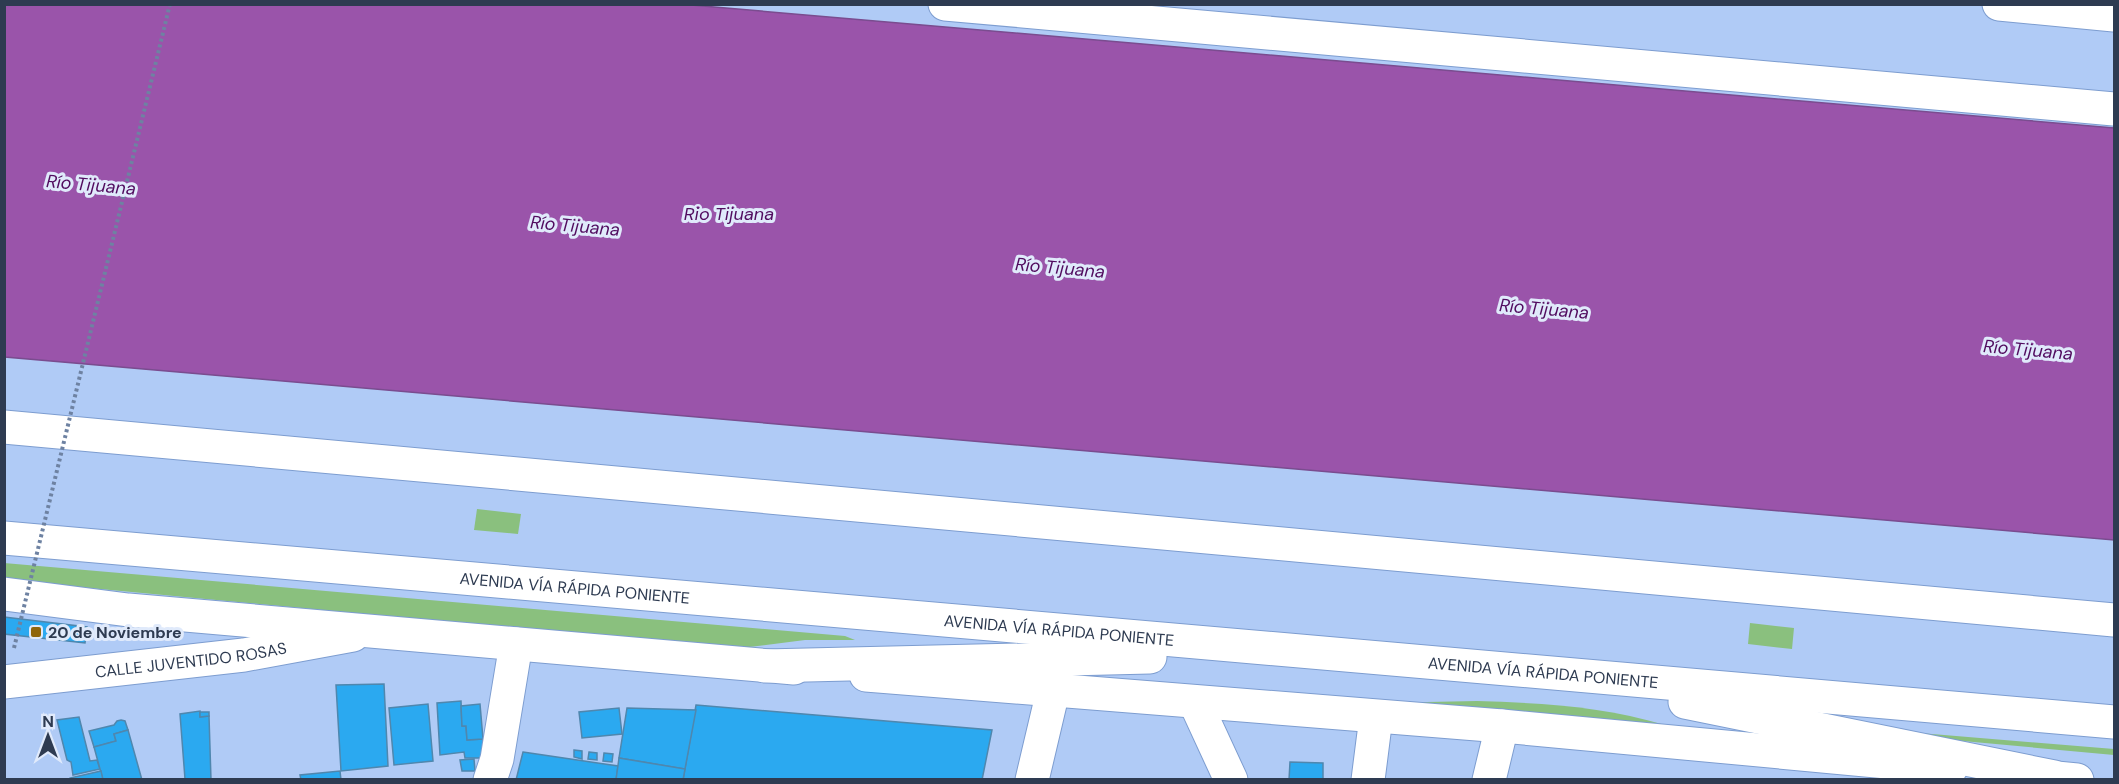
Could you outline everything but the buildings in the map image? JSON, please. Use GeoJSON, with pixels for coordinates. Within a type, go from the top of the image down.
{"type":"FeatureCollection","features":[{"type":"Feature","properties":{"kind":"main road"},"geometry":{"type":"LineString","coordinates":[[945,4],[2115,109]]}},
{"type":"Feature","properties":{"kind":"main road"},"geometry":{"type":"LineString","coordinates":[[1999,4],[2115,15]]}},
{"type":"Feature","properties":{"kind":"main road"},"geometry":{"type":"LineString","coordinates":[[4,427],[2115,620]]}},
{"type":"Feature","properties":{"kind":"main road","name":"AVENIDA VÍA RÁPIDA PONIENTE"},"geometry":{"type":"LineString","coordinates":[[4,538],[2115,722]]}},
{"type":"Feature","properties":{"kind":"main road"},"geometry":{"type":"LineString","coordinates":[[4,594],[128,610],[1053,691],[1502,726],[2066,778]]}},
{"type":"Feature","properties":{"kind":"main road","name":"CALLE JUVENTIDO ROSAS"},"geometry":{"type":"LineString","coordinates":[[4,681],[244,655],[374,631]]}},
{"type":"Feature","properties":{"kind":"main road"},"geometry":{"type":"LineString","coordinates":[[490,780],[497,759],[516,644]]}},
{"type":"Feature","properties":{"kind":"main road"},"geometry":{"type":"LineString","coordinates":[[765,666],[1324,652]]}},
{"type":"Feature","properties":{"kind":"main road"},"geometry":{"type":"LineString","coordinates":[[1530,670],[2066,778]]}},
{"type":"Feature","properties":{"kind":"main road"},"geometry":{"type":"LineString","coordinates":[[1032,780],[1053,691]]}},
{"type":"Feature","properties":{"kind":"main road"},"geometry":{"type":"LineString","coordinates":[[1195,702],[1231,780]]}},
{"type":"Feature","properties":{"kind":"main road"},"geometry":{"type":"LineString","coordinates":[[1368,780],[1376,717]]}},
{"type":"Feature","properties":{"kind":"main road"},"geometry":{"type":"LineString","coordinates":[[1489,780],[1502,726]]}},
{"type":"Feature","properties":{"kind":"path"},"geometry":{"type":"LineString","coordinates":[[14,648],[170,4]]}},
{"type":"Feature","properties":{"kind":"green space"},"geometry":{"type":"Polygon","coordinates":[[[477,509],[521,514],[518,534],[474,530],[477,509]]]}},
{"type":"Feature","properties":{"kind":"green space"},"geometry":{"type":"Polygon","coordinates":[[[4,563],[845,636],[855,640],[805,640],[733,649],[5,580],[4,563]]]}},
{"type":"Feature","properties":{"kind":"green space"},"geometry":{"type":"Polygon","coordinates":[[[1750,623],[1794,628],[1792,649],[1748,644],[1750,623]]]}},
{"type":"Feature","properties":{"kind":"green space"},"geometry":{"type":"Polygon","coordinates":[[[1477,701],[1548,704],[1595,710],[1665,725],[1377,703],[1477,701]]]}},
{"type":"Feature","properties":{"kind":"green space"},"geometry":{"type":"Polygon","coordinates":[[[1920,733],[2114,749],[2114,755],[1919,737],[1920,733]]]}},
{"type":"Feature","properties":{"kind":"water","name":"Rio Tijuana"},"geometry":{"type":"Polygon","coordinates":[[[4,5],[691,5],[2114,128],[2114,540],[5,357],[4,5]]]}},
{"type":"Feature","properties":{"kind":"place","name":"20 de Noviembre"},"geometry":{"type":"Point","coordinates":[36,632]}},
{"type":"Feature","properties":{"kind":"water label","name":"Río Tijuana"},"geometry":{"type":"Point","coordinates":[91,185]}},
{"type":"Feature","properties":{"kind":"water label","name":"Río Tijuana"},"geometry":{"type":"Point","coordinates":[575,226]}},
{"type":"Feature","properties":{"kind":"water label","name":"Río Tijuana"},"geometry":{"type":"Point","coordinates":[1060,268]}},
{"type":"Feature","properties":{"kind":"water label","name":"Río Tijuana"},"geometry":{"type":"Point","coordinates":[1544,309]}},
{"type":"Feature","properties":{"kind":"water label","name":"Río Tijuana"},"geometry":{"type":"Point","coordinates":[2028,350]}}]}
